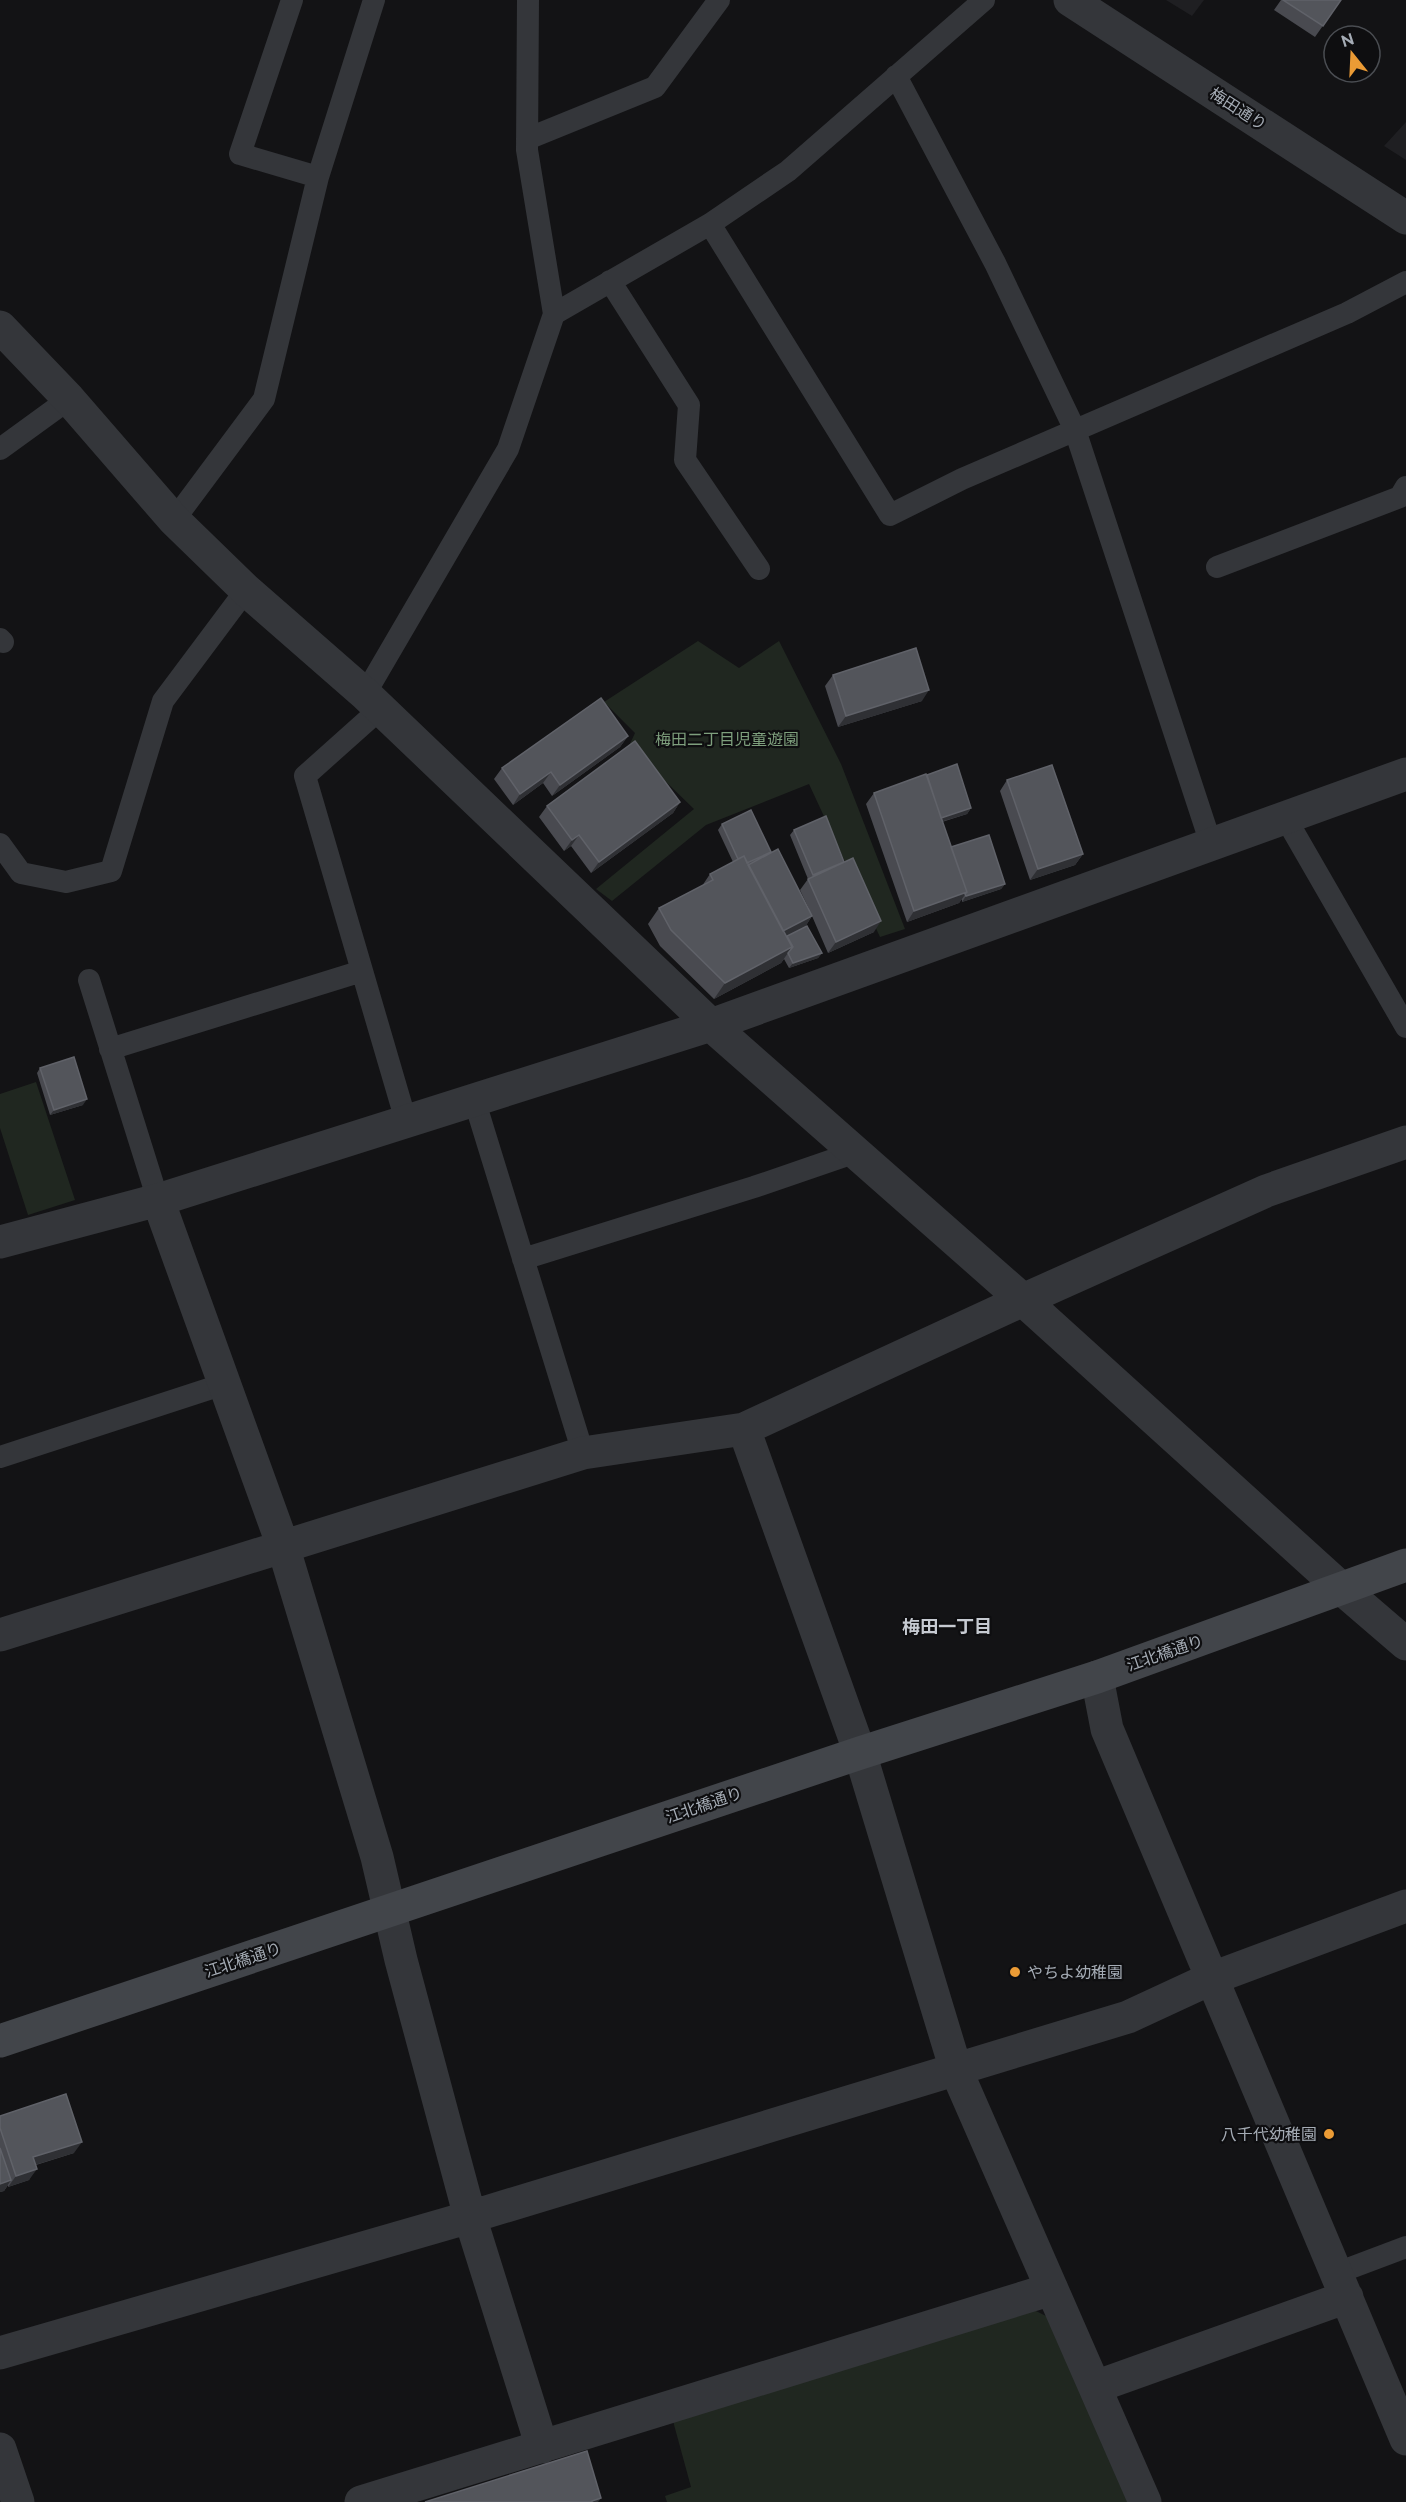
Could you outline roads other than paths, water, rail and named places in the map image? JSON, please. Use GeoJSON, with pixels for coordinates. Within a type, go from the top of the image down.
{"type":"FeatureCollection","features":[{"type":"Feature","properties":{"kind":"main road","name":"江北橋通り"},"geometry":{"type":"LineString","coordinates":[[0,2041],[860,1753],[1097,1677],[1406,1565]]}},
{"type":"Feature","properties":{"kind":"street","name":"梅田通り"},"geometry":{"type":"LineString","coordinates":[[1070,0],[1403,211]]}},
{"type":"Feature","properties":{"kind":"street"},"geometry":{"type":"LineString","coordinates":[[0,327],[69,399],[174,520],[246,590],[373,701],[711,1025],[1023,1300],[1342,1589],[1406,1644]]}},
{"type":"Feature","properties":{"kind":"street"},"geometry":{"type":"LineString","coordinates":[[0,1242],[158,1200],[711,1025],[1406,774]]}},
{"type":"Feature","properties":{"kind":"street"},"geometry":{"type":"LineString","coordinates":[[0,1635],[583,1453],[744,1429],[1266,1191],[1406,1142]]}},
{"type":"Feature","properties":{"kind":"street"},"geometry":{"type":"LineString","coordinates":[[158,1200],[283,1546],[377,1857],[401,1960],[470,2217],[542,2447]]}},
{"type":"Feature","properties":{"kind":"street"},"geometry":{"type":"LineString","coordinates":[[744,1429],[860,1753],[956,2070],[1145,2502]]}},
{"type":"Feature","properties":{"kind":"street"},"geometry":{"type":"LineString","coordinates":[[1097,1677],[1107,1728],[1210,1979],[1406,2439]]}},
{"type":"Feature","properties":{"kind":"street"},"geometry":{"type":"LineString","coordinates":[[0,2353],[470,2217],[1128,2017],[1210,1979],[1406,1906]]}},
{"type":"Feature","properties":{"kind":"street"},"geometry":{"type":"LineString","coordinates":[[1095,2387],[1342,2285]]}},
{"type":"Feature","properties":{"kind":"street"},"geometry":{"type":"LineString","coordinates":[[362,2502],[1052,2289]]}},
{"type":"Feature","properties":{"kind":"street"},"geometry":{"type":"LineString","coordinates":[[0,2449],[18,2502]]}},
{"type":"Feature","properties":{"kind":"lane"},"geometry":{"type":"LineString","coordinates":[[292,0],[240,154],[318,177]]}},
{"type":"Feature","properties":{"kind":"lane"},"geometry":{"type":"LineString","coordinates":[[174,520],[264,399],[318,177],[374,0]]}},
{"type":"Feature","properties":{"kind":"lane"},"geometry":{"type":"LineString","coordinates":[[406,1121],[305,776],[373,701],[508,449],[554,314],[527,150],[528,0]]}},
{"type":"Feature","properties":{"kind":"lane"},"geometry":{"type":"LineString","coordinates":[[527,139],[655,87],[719,0]]}},
{"type":"Feature","properties":{"kind":"lane"},"geometry":{"type":"LineString","coordinates":[[554,314],[710,224],[788,171],[984,0]]}},
{"type":"Feature","properties":{"kind":"lane"},"geometry":{"type":"LineString","coordinates":[[896,76],[995,263],[1075,430],[1211,844]]}},
{"type":"Feature","properties":{"kind":"lane"},"geometry":{"type":"LineString","coordinates":[[710,224],[890,515],[962,479],[1347,313],[1406,282]]}},
{"type":"Feature","properties":{"kind":"lane"},"geometry":{"type":"LineString","coordinates":[[610,280],[689,405],[685,460],[759,569]]}},
{"type":"Feature","properties":{"kind":"lane"},"geometry":{"type":"LineString","coordinates":[[0,449],[69,399]]}},
{"type":"Feature","properties":{"kind":"lane"},"geometry":{"type":"LineString","coordinates":[[1217,567],[1404,500]]}},
{"type":"Feature","properties":{"kind":"lane"},"geometry":{"type":"LineString","coordinates":[[0,844],[21,873],[66,882],[111,871],[163,701],[246,590]]}},
{"type":"Feature","properties":{"kind":"lane"},"geometry":{"type":"LineString","coordinates":[[1285,817],[1406,1027]]}},
{"type":"Feature","properties":{"kind":"lane"},"geometry":{"type":"LineString","coordinates":[[110,1048],[362,970]]}},
{"type":"Feature","properties":{"kind":"lane"},"geometry":{"type":"LineString","coordinates":[[89,980],[158,1200]]}},
{"type":"Feature","properties":{"kind":"lane"},"geometry":{"type":"LineString","coordinates":[[474,1099],[583,1453]]}},
{"type":"Feature","properties":{"kind":"lane"},"geometry":{"type":"LineString","coordinates":[[523,1259],[754,1187],[856,1152]]}},
{"type":"Feature","properties":{"kind":"lane"},"geometry":{"type":"LineString","coordinates":[[0,1457],[224,1384]]}},
{"type":"Feature","properties":{"kind":"lane"},"geometry":{"type":"LineString","coordinates":[[1342,2285],[1406,2247]]}},
{"type":"Feature","properties":{"kind":"place","name":"やちよ幼稚園"},"geometry":{"type":"Point","coordinates":[1015,1972]}},
{"type":"Feature","properties":{"kind":"place","name":"八千代幼稚園"},"geometry":{"type":"Point","coordinates":[1329,2134]}},
{"type":"Feature","properties":{"kind":"district","name":"梅田一丁目"},"geometry":{"type":"Point","coordinates":[947,1626]}},
{"type":"Feature","properties":{"kind":"park label","name":"梅田二丁目児童遊園"},"geometry":{"type":"Point","coordinates":[727,739]}}]}
